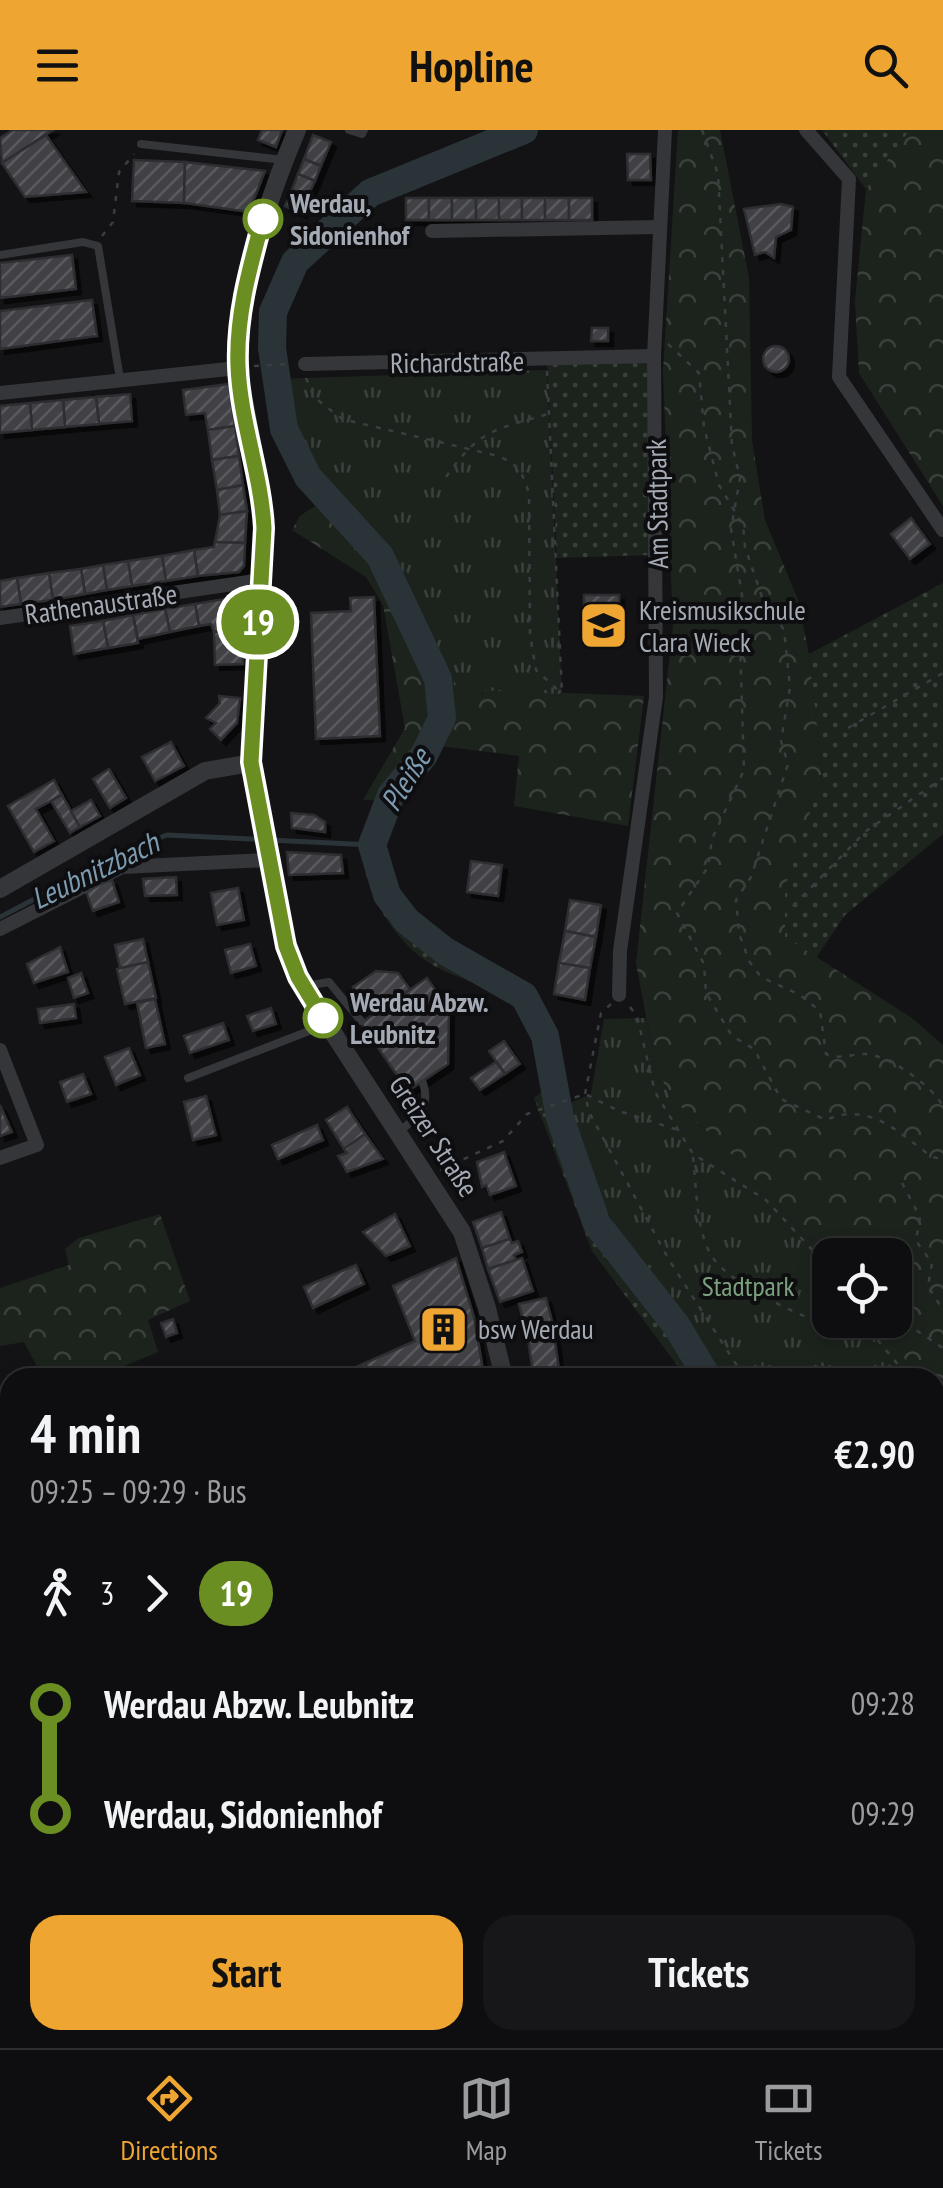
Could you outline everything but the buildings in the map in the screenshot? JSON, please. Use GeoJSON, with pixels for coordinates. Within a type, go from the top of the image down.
{"type":"FeatureCollection","features":[{"type":"Feature","properties":{"kind":"street","name":"Greizer Straße"},"geometry":{"type":"LineString","coordinates":[[297,130],[266,208],[245,285],[238,368],[261,490],[261,580],[251,762],[266,856],[286,946],[304,987],[429,1174],[472,1252],[501,1368]]}},
{"type":"Feature","properties":{"kind":"street","name":"Am Stadtpark"},"geometry":{"type":"LineString","coordinates":[[620,995],[620,951],[656,697],[654,356],[664,130]]}},
{"type":"Feature","properties":{"kind":"street"},"geometry":{"type":"LineString","coordinates":[[806,130],[849,179],[839,377],[943,530]]}},
{"type":"Feature","properties":{"kind":"street"},"geometry":{"type":"LineString","coordinates":[[432,231],[658,227]]}},
{"type":"Feature","properties":{"kind":"street","name":"Richardstraße"},"geometry":{"type":"LineString","coordinates":[[305,364],[654,356]]}},
{"type":"Feature","properties":{"kind":"street"},"geometry":{"type":"LineString","coordinates":[[0,393],[238,368]]}},
{"type":"Feature","properties":{"kind":"street","name":"Rathenaustraße"},"geometry":{"type":"LineString","coordinates":[[0,618],[261,580]]}},
{"type":"Feature","properties":{"kind":"street"},"geometry":{"type":"LineString","coordinates":[[0,889],[206,772],[251,762]]}},
{"type":"Feature","properties":{"kind":"street"},"geometry":{"type":"LineString","coordinates":[[0,928],[122,867],[266,856]]}},
{"type":"Feature","properties":{"kind":"street"},"geometry":{"type":"LineString","coordinates":[[0,1050],[37,1145],[0,1158]]}},
{"type":"Feature","properties":{"kind":"lane"},"geometry":{"type":"LineString","coordinates":[[349,130],[362,134],[364,130]]}},
{"type":"Feature","properties":{"kind":"lane"},"geometry":{"type":"LineString","coordinates":[[141,144],[284,160]]}},
{"type":"Feature","properties":{"kind":"lane"},"geometry":{"type":"LineString","coordinates":[[0,255],[93,242],[98,246],[120,379]]}},
{"type":"Feature","properties":{"kind":"lane"},"geometry":{"type":"LineString","coordinates":[[304,987],[329,982],[362,1021]]}},
{"type":"Feature","properties":{"kind":"lane"},"geometry":{"type":"LineString","coordinates":[[188,1078],[327,1024]]}},
{"type":"Feature","properties":{"kind":"lane"},"geometry":{"type":"LineString","coordinates":[[400,1131],[422,1112],[428,1098],[424,1083]]}},
{"type":"Feature","properties":{"kind":"path"},"geometry":{"type":"LineString","coordinates":[[702,130],[718,174],[732,445],[740,478],[731,529],[745,612],[740,640],[744,770],[712,839],[708,867],[677,913],[704,964],[706,993],[732,1036],[754,1050],[781,1098],[826,1120],[842,1113],[874,1115],[932,1157],[943,1159]]}},
{"type":"Feature","properties":{"kind":"path"},"geometry":{"type":"LineString","coordinates":[[93,242],[110,230],[120,172],[141,144]]}},
{"type":"Feature","properties":{"kind":"path"},"geometry":{"type":"LineString","coordinates":[[662,339],[699,373],[704,427],[719,484],[743,525],[744,546],[762,597],[784,630],[790,687],[782,740],[788,764],[751,878],[736,900],[739,932],[749,962],[761,977],[800,995],[820,1011],[826,1054],[845,1058],[863,1054],[884,1060],[938,1095],[943,1108]]}},
{"type":"Feature","properties":{"kind":"path"},"geometry":{"type":"LineString","coordinates":[[260,365],[305,364],[306,382],[314,397],[342,419],[511,460],[523,472],[530,494],[530,635],[536,670],[562,694],[547,360]]}},
{"type":"Feature","properties":{"kind":"path"},"geometry":{"type":"LineString","coordinates":[[446,477],[466,448],[486,432],[550,413]]}},
{"type":"Feature","properties":{"kind":"path"},"geometry":{"type":"LineString","coordinates":[[848,728],[943,672]]}},
{"type":"Feature","properties":{"kind":"path"},"geometry":{"type":"LineString","coordinates":[[793,906],[866,831],[943,778]]}},
{"type":"Feature","properties":{"kind":"path"},"geometry":{"type":"LineString","coordinates":[[739,1368],[669,1260],[589,1112],[585,1094],[602,1013],[620,995],[637,1016],[655,1092],[693,1154],[702,1230],[716,1262],[764,1294],[841,1334],[876,1341]]}},
{"type":"Feature","properties":{"kind":"path"},"geometry":{"type":"LineString","coordinates":[[429,1174],[502,1141],[527,1114],[585,1094],[619,1112],[678,1130]]}},
{"type":"Feature","properties":{"kind":"path"},"geometry":{"type":"LineString","coordinates":[[693,1154],[766,1200],[812,1250]]}},
{"type":"Feature","properties":{"kind":"path"},"geometry":{"type":"LineString","coordinates":[[902,1183],[920,1218],[916,1242],[932,1264],[928,1286],[943,1310]]}},
{"type":"Feature","properties":{"kind":"path"},"geometry":{"type":"LineString","coordinates":[[912,1327],[943,1348]]}},
{"type":"Feature","properties":{"kind":"path"},"geometry":{"type":"LineString","coordinates":[[874,1338],[901,1368]]}},
{"type":"Feature","properties":{"kind":"green space"},"geometry":{"type":"Polygon","coordinates":[[[678,130],[720,130],[749,278],[752,441],[765,520],[798,600],[809,654],[822,776],[785,888],[785,937],[912,1018],[943,1045],[943,1368],[911,1368],[889,1338],[912,1338],[912,1238],[812,1238],[812,1243],[734,1157],[670,1097],[655,1064],[636,963],[673,626],[663,371],[678,130]]]}},
{"type":"Feature","properties":{"kind":"green space"},"geometry":{"type":"Polygon","coordinates":[[[822,130],[910,130],[866,189],[822,130]]]}},
{"type":"Feature","properties":{"kind":"green space"},"geometry":{"type":"Polygon","coordinates":[[[910,130],[943,130],[943,506],[859,373],[855,301],[866,189],[910,130]]]}},
{"type":"Feature","properties":{"kind":"green space"},"geometry":{"type":"Polygon","coordinates":[[[654,356],[653,555],[557,558],[547,360],[654,356]]]}},
{"type":"Feature","properties":{"kind":"green space"},"geometry":{"type":"Polygon","coordinates":[[[547,370],[562,694],[458,689],[403,571],[308,477],[284,429],[277,379],[547,370]]]}},
{"type":"Feature","properties":{"kind":"green space"},"geometry":{"type":"Polygon","coordinates":[[[328,497],[403,571],[459,689],[644,696],[628,826],[514,806],[519,756],[425,744],[383,800],[363,800],[405,728],[383,605],[366,577],[292,530],[300,516],[328,497]]]}},
{"type":"Feature","properties":{"kind":"green space"},"geometry":{"type":"Polygon","coordinates":[[[943,583],[943,834],[845,915],[816,958],[785,937],[785,888],[822,776],[809,654],[943,583]]]}},
{"type":"Feature","properties":{"kind":"green space"},"geometry":{"type":"Polygon","coordinates":[[[424,744],[443,749],[421,770],[393,808],[383,836],[385,871],[393,889],[418,920],[451,944],[520,980],[534,997],[546,1020],[598,1203],[713,1368],[679,1368],[592,1251],[534,1098],[546,1089],[538,1053],[523,1018],[497,994],[418,955],[384,914],[368,881],[363,849],[371,822],[424,744]]]}},
{"type":"Feature","properties":{"kind":"green space","name":"Stadtpark"},"geometry":{"type":"Polygon","coordinates":[[[646,1018],[655,1064],[670,1097],[734,1157],[812,1243],[812,1338],[889,1338],[911,1368],[713,1368],[628,1248],[592,1180],[570,1103],[591,1094],[604,1019],[646,1018]]]}},
{"type":"Feature","properties":{"kind":"green space"},"geometry":{"type":"Polygon","coordinates":[[[160,1214],[190,1301],[148,1320],[158,1352],[120,1368],[38,1368],[24,1342],[0,1346],[0,1288],[69,1265],[65,1249],[79,1238],[160,1214]]]}},
{"type":"Feature","properties":{"kind":"waterway","name":"Pleiße"},"geometry":{"type":"LineString","coordinates":[[524,130],[370,193],[295,262],[273,312],[272,348],[284,429],[308,477],[380,556],[438,679],[442,718],[424,755],[391,795],[372,845],[387,895],[407,921],[445,951],[524,996],[545,1036],[560,1118],[597,1224],[676,1325],[702,1368]]}},
{"type":"Feature","properties":{"kind":"waterway","name":"Leubnitzbach"},"geometry":{"type":"LineString","coordinates":[[0,917],[128,850],[167,835],[372,845]]}},
{"type":"Feature","properties":{"kind":"bus line","name":"19"},"geometry":{"type":"LineString","coordinates":[[263,219],[245,285],[238,368],[261,490],[264,528],[251,762],[274,899],[286,946],[298,977],[323,1018]]}},
{"type":"Feature","properties":{"kind":"place","name":"Werdau, Sidonienhof"},"geometry":{"type":"Point","coordinates":[263,219]}},
{"type":"Feature","properties":{"kind":"place","name":"Kreismusikschule Clara Wieck"},"geometry":{"type":"Point","coordinates":[604,626]}},
{"type":"Feature","properties":{"kind":"place","name":"Werdau Abzw. Leubnitz"},"geometry":{"type":"Point","coordinates":[323,1018]}},
{"type":"Feature","properties":{"kind":"place","name":"bsw Werdau"},"geometry":{"type":"Point","coordinates":[443,1329]}}]}
